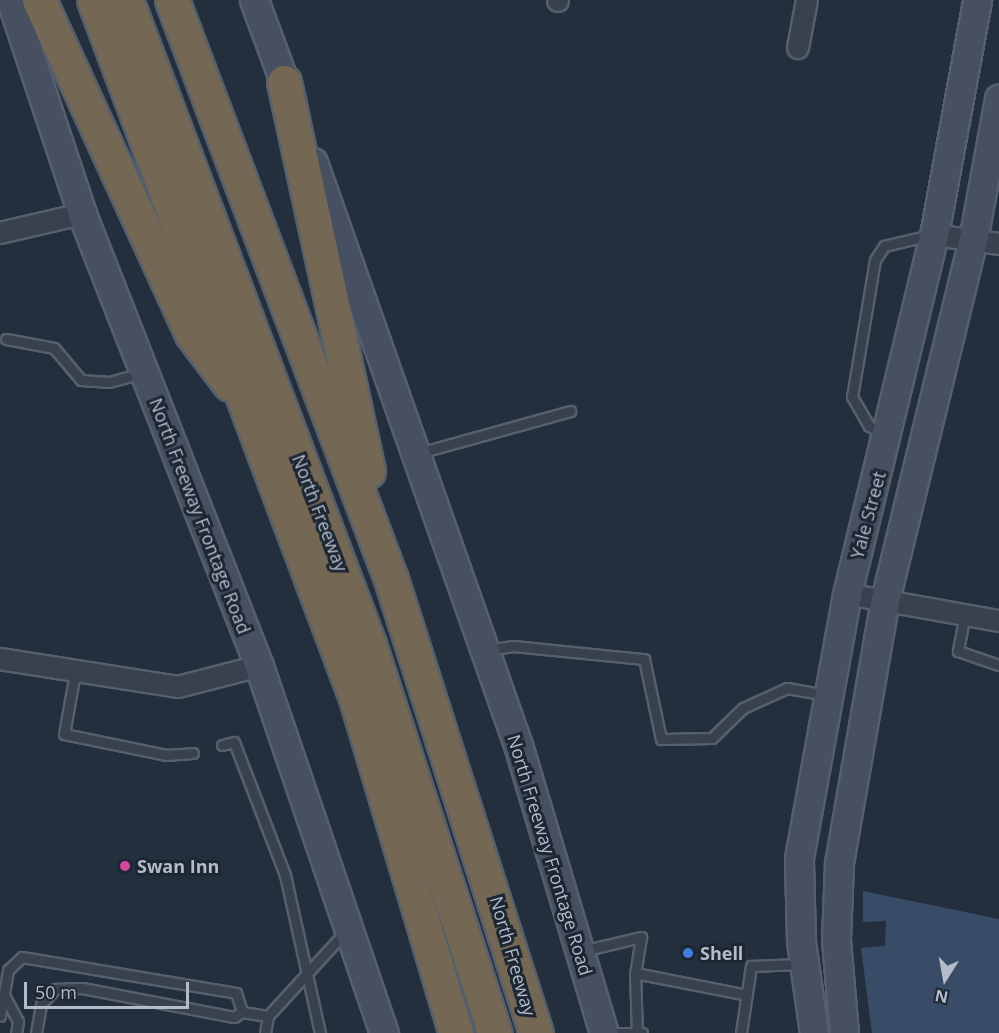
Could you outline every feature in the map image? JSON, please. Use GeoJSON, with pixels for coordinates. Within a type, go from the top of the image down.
{"type":"FeatureCollection","features":[{"type":"Feature","properties":{"kind":"highway"},"geometry":{"type":"LineString","coordinates":[[39,0],[192,334],[253,414]]}},
{"type":"Feature","properties":{"kind":"highway","name":"North Freeway"},"geometry":{"type":"LineString","coordinates":[[94,0],[253,414],[356,698],[456,1033]]}},
{"type":"Feature","properties":{"kind":"highway","name":"North Freeway"},"geometry":{"type":"LineString","coordinates":[[126,0],[369,644],[495,1033]]}},
{"type":"Feature","properties":{"kind":"highway","name":"North Freeway"},"geometry":{"type":"LineString","coordinates":[[172,0],[391,579],[536,1033]]}},
{"type":"Feature","properties":{"kind":"highway"},"geometry":{"type":"LineString","coordinates":[[284,82],[391,579]]}},
{"type":"Feature","properties":{"kind":"main road","name":"North Freeway Frontage Road"},"geometry":{"type":"LineString","coordinates":[[11,0],[82,214],[259,666],[384,1033]]}},
{"type":"Feature","properties":{"kind":"main road","name":"North Freeway Frontage Road"},"geometry":{"type":"LineString","coordinates":[[254,0],[485,650],[603,1033]]}},
{"type":"Feature","properties":{"kind":"main road","name":"Yale Street"},"geometry":{"type":"LineString","coordinates":[[814,1033],[804,964],[799,858],[847,594],[888,435],[934,235],[977,0]]}},
{"type":"Feature","properties":{"kind":"main road","name":"Yale Street"},"geometry":{"type":"LineString","coordinates":[[844,1033],[836,939],[838,862],[885,600],[986,242],[999,98]]}},
{"type":"Feature","properties":{"kind":"main road"},"geometry":{"type":"LineString","coordinates":[[799,858],[838,862]]}},
{"type":"Feature","properties":{"kind":"street"},"geometry":{"type":"LineString","coordinates":[[798,48],[807,0]]}},
{"type":"Feature","properties":{"kind":"street"},"geometry":{"type":"LineString","coordinates":[[0,233],[82,214]]}},
{"type":"Feature","properties":{"kind":"street"},"geometry":{"type":"LineString","coordinates":[[934,235],[986,242]]}},
{"type":"Feature","properties":{"kind":"street"},"geometry":{"type":"LineString","coordinates":[[847,594],[999,621]]}},
{"type":"Feature","properties":{"kind":"street"},"geometry":{"type":"LineString","coordinates":[[0,660],[75,674],[178,687],[259,666]]}},
{"type":"Feature","properties":{"kind":"lane"},"geometry":{"type":"LineString","coordinates":[[888,435],[869,426],[852,397],[875,260],[884,246],[934,235]]}},
{"type":"Feature","properties":{"kind":"lane"},"geometry":{"type":"LineString","coordinates":[[6,339],[54,348],[81,380],[110,382],[144,372]]}},
{"type":"Feature","properties":{"kind":"lane"},"geometry":{"type":"LineString","coordinates":[[416,454],[570,411]]}},
{"type":"Feature","properties":{"kind":"lane"},"geometry":{"type":"LineString","coordinates":[[964,614],[958,651],[999,665]]}},
{"type":"Feature","properties":{"kind":"lane"},"geometry":{"type":"LineString","coordinates":[[485,650],[513,646],[644,659],[661,740],[712,738],[743,708],[787,688],[827,696]]}},
{"type":"Feature","properties":{"kind":"lane"},"geometry":{"type":"LineString","coordinates":[[75,674],[64,734],[166,755],[193,753]]}},
{"type":"Feature","properties":{"kind":"lane"},"geometry":{"type":"LineString","coordinates":[[222,745],[234,742],[285,875],[304,977],[320,1033]]}},
{"type":"Feature","properties":{"kind":"lane"},"geometry":{"type":"LineString","coordinates":[[265,1033],[268,1016],[349,928]]}},
{"type":"Feature","properties":{"kind":"lane"},"geometry":{"type":"LineString","coordinates":[[579,951],[641,937],[635,973],[639,1033],[618,1033]]}},
{"type":"Feature","properties":{"kind":"lane"},"geometry":{"type":"LineString","coordinates":[[0,1016],[8,970],[22,957],[236,993],[242,1012]]}},
{"type":"Feature","properties":{"kind":"lane"},"geometry":{"type":"LineString","coordinates":[[741,1033],[751,966],[804,964]]}},
{"type":"Feature","properties":{"kind":"lane"},"geometry":{"type":"LineString","coordinates":[[635,973],[747,995]]}},
{"type":"Feature","properties":{"kind":"lane"},"geometry":{"type":"LineString","coordinates":[[36,1033],[41,1004],[55,989],[82,988],[234,1017],[242,1012],[268,1016]]}},
{"type":"Feature","properties":{"kind":"lane"},"geometry":{"type":"LineString","coordinates":[[2,997],[18,1021],[16,1033]]}},
{"type":"Feature","properties":{"kind":"water"},"geometry":{"type":"Polygon","coordinates":[[[863,891],[999,919],[999,1033],[872,1033],[861,948],[885,946],[886,921],[863,922],[863,891]]]}},
{"type":"Feature","properties":{"kind":"place","name":"Swan Inn"},"geometry":{"type":"Point","coordinates":[125,866]}},
{"type":"Feature","properties":{"kind":"place","name":"Shell"},"geometry":{"type":"Point","coordinates":[688,953]}}]}
